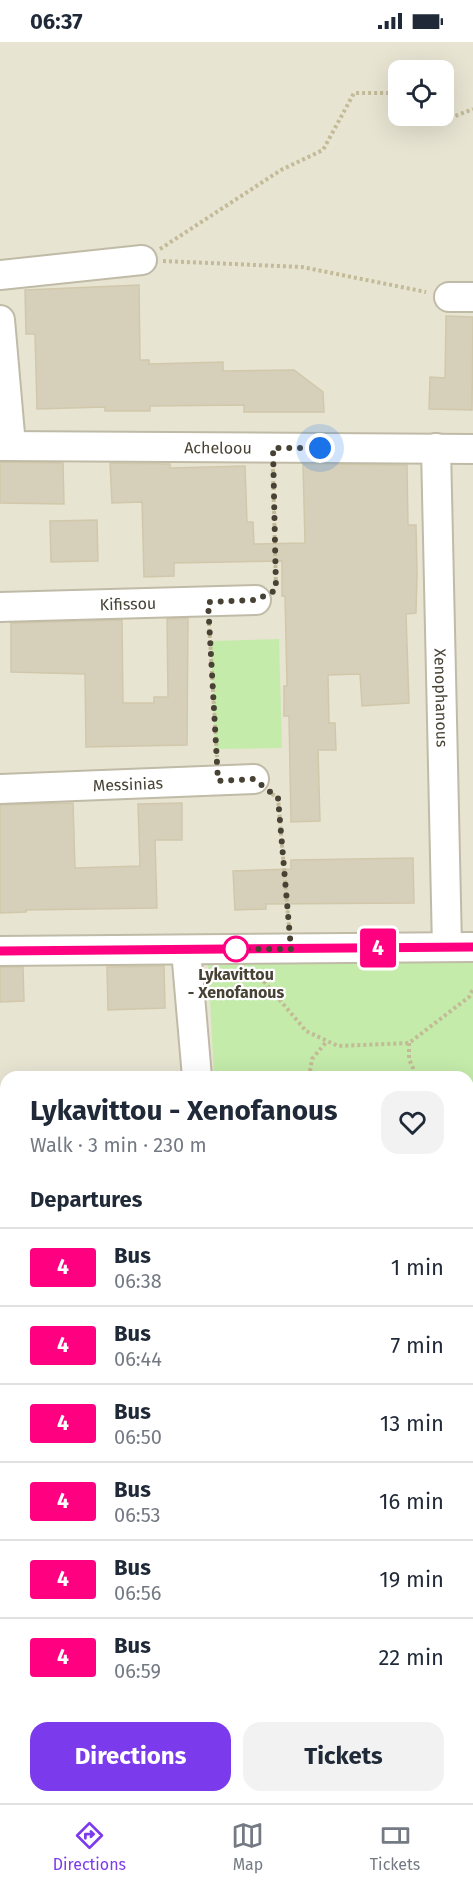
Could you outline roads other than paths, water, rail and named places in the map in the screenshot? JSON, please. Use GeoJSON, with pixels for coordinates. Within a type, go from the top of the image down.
{"type":"FeatureCollection","features":[{"type":"Feature","properties":{"kind":"street"},"geometry":{"type":"LineString","coordinates":[[0,276],[141,260]]}},
{"type":"Feature","properties":{"kind":"street"},"geometry":{"type":"LineString","coordinates":[[0,320],[5,446]]}},
{"type":"Feature","properties":{"kind":"street","name":"Acheloou"},"geometry":{"type":"LineString","coordinates":[[5,446],[473,449]]}},
{"type":"Feature","properties":{"kind":"street","name":"Xenophanous"},"geometry":{"type":"LineString","coordinates":[[436,448],[460,947]]}},
{"type":"Feature","properties":{"kind":"street","name":"Kifissou"},"geometry":{"type":"LineString","coordinates":[[0,607],[256,600]]}},
{"type":"Feature","properties":{"kind":"street","name":"Messinias"},"geometry":{"type":"LineString","coordinates":[[0,789],[254,779]]}},
{"type":"Feature","properties":{"kind":"street"},"geometry":{"type":"LineString","coordinates":[[0,951],[460,947]]}},
{"type":"Feature","properties":{"kind":"street"},"geometry":{"type":"LineString","coordinates":[[186,950],[196,1071]]}},
{"type":"Feature","properties":{"kind":"place","name":"Lykavittou - Xenofanous"},"geometry":{"type":"Point","coordinates":[236,949]}}]}
